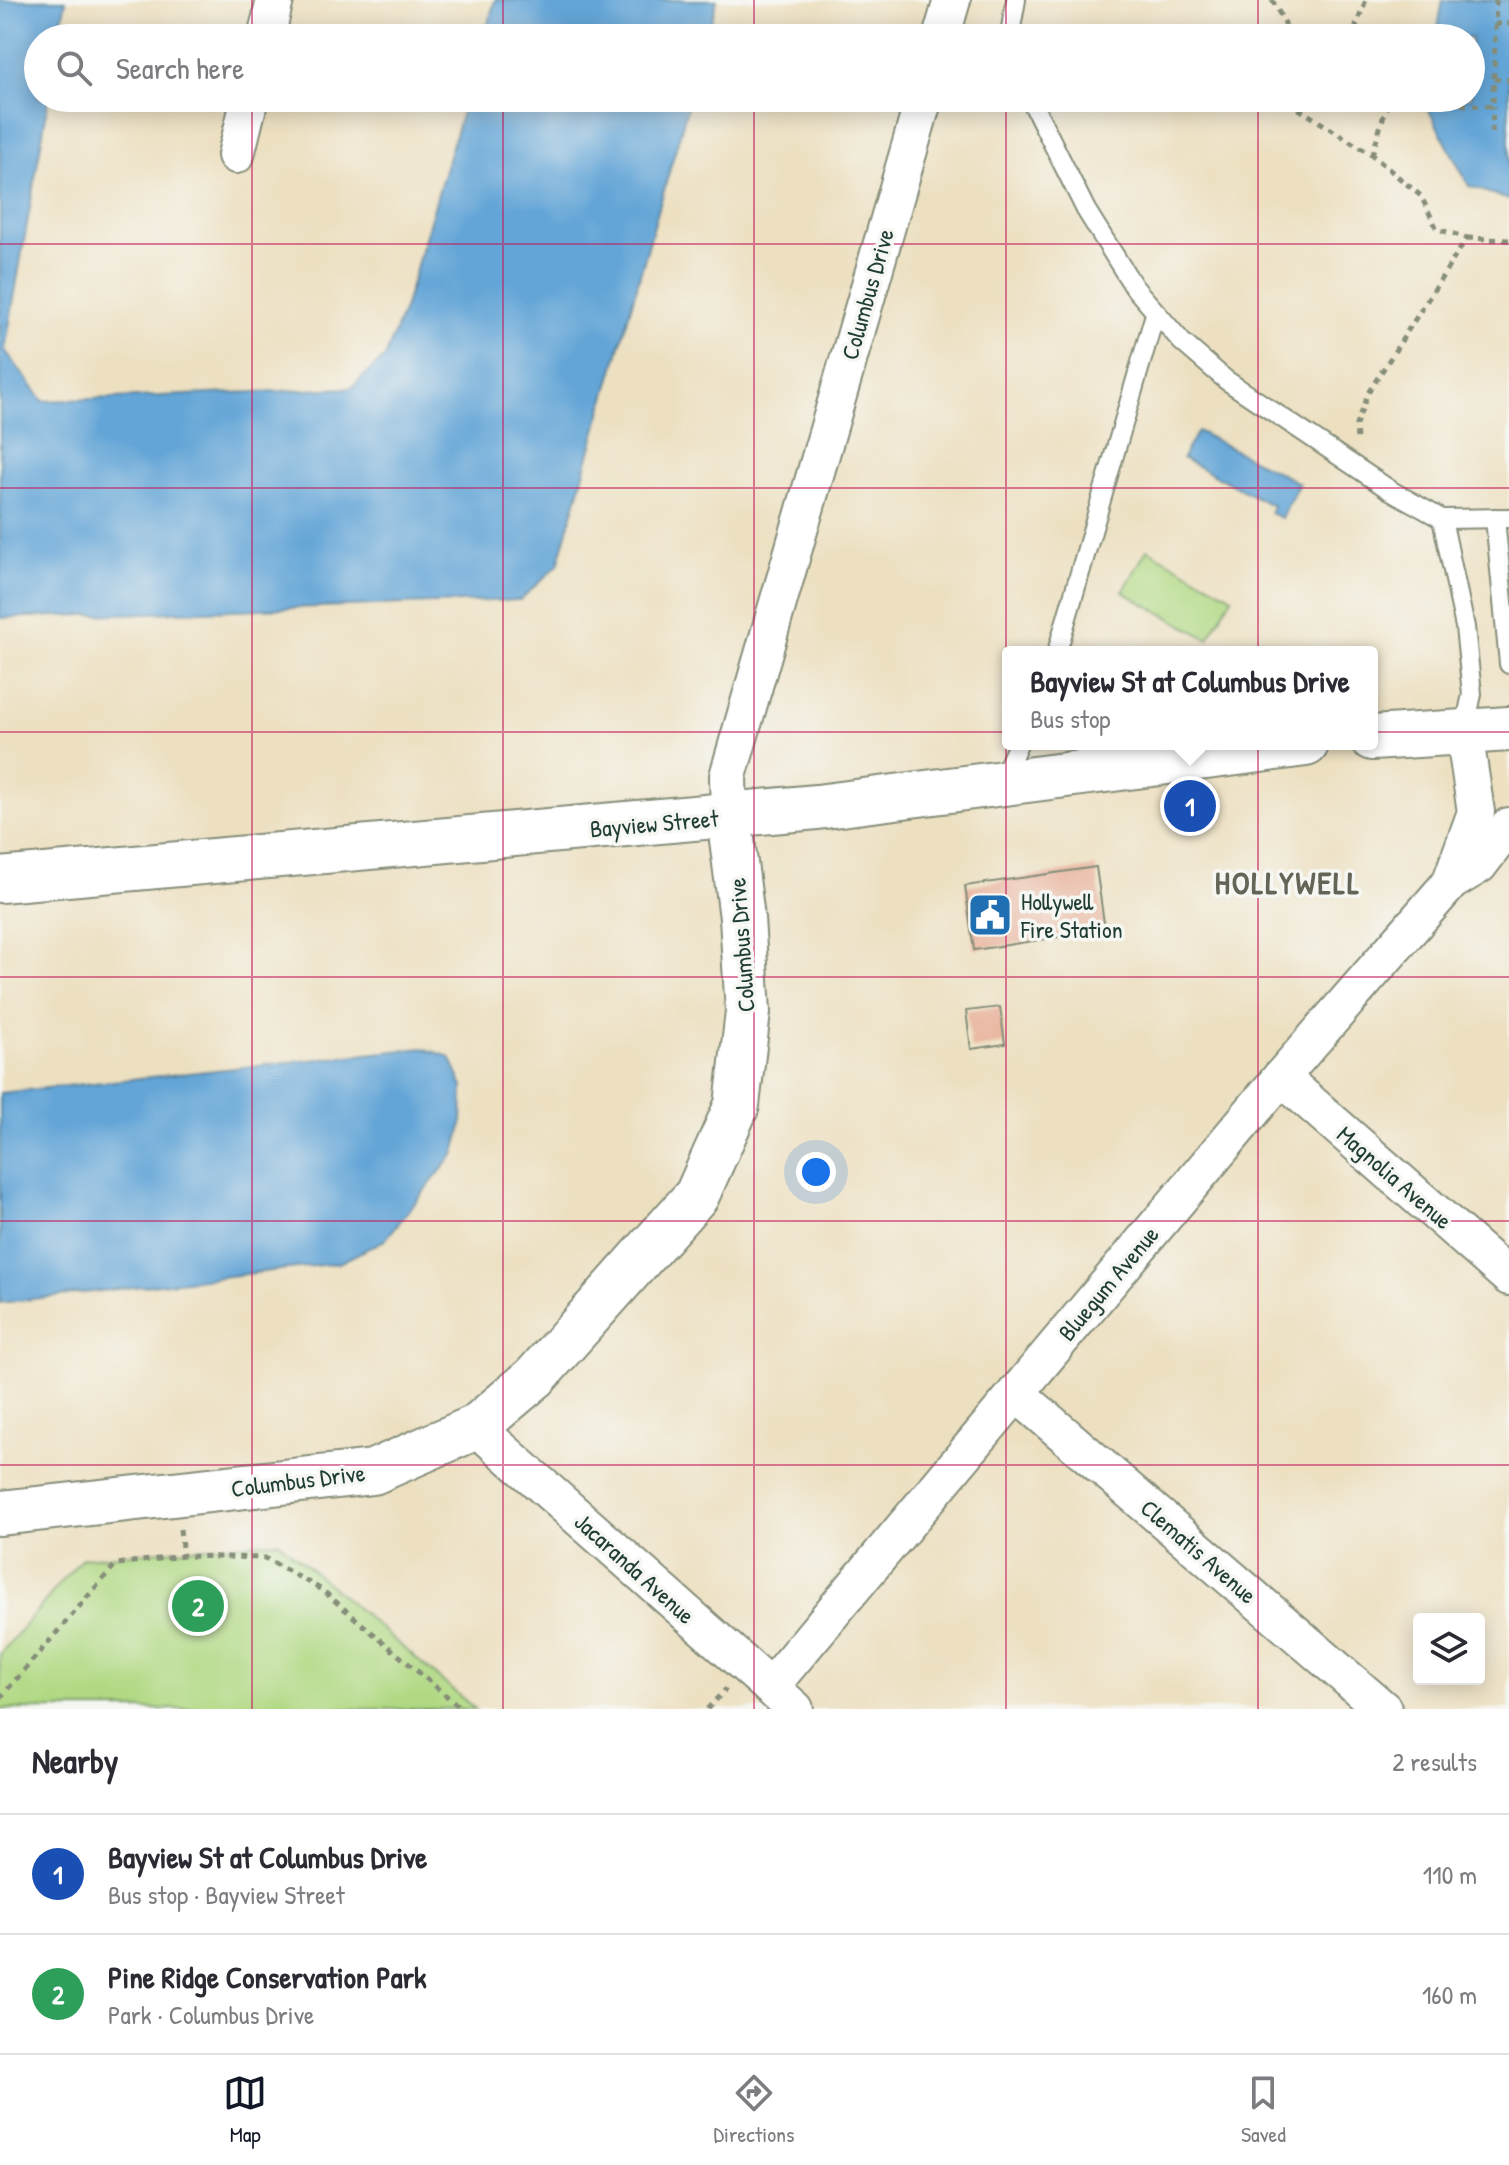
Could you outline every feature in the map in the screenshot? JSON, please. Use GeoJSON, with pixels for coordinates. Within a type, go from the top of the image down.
{"type":"FeatureCollection","features":[{"type":"Feature","properties":{"kind":"main road"},"geometry":{"type":"LineString","coordinates":[[1378,738],[1509,729]]}},
{"type":"Feature","properties":{"kind":"main road","name":"Bayview Street"},"geometry":{"type":"LineString","coordinates":[[0,880],[729,816],[1260,750]]}},
{"type":"Feature","properties":{"kind":"main road","name":"Columbus Drive"},"geometry":{"type":"LineString","coordinates":[[0,1513],[373,1472],[476,1427],[535,1377],[697,1195],[737,1105],[748,1012],[742,918],[729,816]]}},
{"type":"Feature","properties":{"kind":"street"},"geometry":{"type":"LineString","coordinates":[[269,24],[275,0]]}},
{"type":"Feature","properties":{"kind":"street"},"geometry":{"type":"LineString","coordinates":[[945,24],[952,0]]}},
{"type":"Feature","properties":{"kind":"street"},"geometry":{"type":"LineString","coordinates":[[236,155],[247,112]]}},
{"type":"Feature","properties":{"kind":"street","name":"Columbus Drive"},"geometry":{"type":"LineString","coordinates":[[729,816],[728,776],[920,112]]}},
{"type":"Feature","properties":{"kind":"street"},"geometry":{"type":"LineString","coordinates":[[1451,882],[1473,828],[1476,812],[1464,732]]}},
{"type":"Feature","properties":{"kind":"street"},"geometry":{"type":"LineString","coordinates":[[1451,882],[1479,865],[1509,826]]}},
{"type":"Feature","properties":{"kind":"street","name":"Bluegum Avenue"},"geometry":{"type":"LineString","coordinates":[[782,1698],[1016,1393],[1281,1077],[1451,882]]}},
{"type":"Feature","properties":{"kind":"street","name":"Magnolia Avenue"},"geometry":{"type":"LineString","coordinates":[[1281,1077],[1509,1277]]}},
{"type":"Feature","properties":{"kind":"street","name":"Clematis Avenue"},"geometry":{"type":"LineString","coordinates":[[1016,1393],[1383,1709]]}},
{"type":"Feature","properties":{"kind":"street","name":"Jacaranda Avenue"},"geometry":{"type":"LineString","coordinates":[[476,1427],[782,1698]]}},
{"type":"Feature","properties":{"kind":"lane"},"geometry":{"type":"LineString","coordinates":[[1012,24],[1016,0]]}},
{"type":"Feature","properties":{"kind":"lane"},"geometry":{"type":"LineString","coordinates":[[1037,112],[1086,210],[1134,287],[1182,342],[1226,380],[1357,469],[1442,519],[1502,518],[1509,664]]}},
{"type":"Feature","properties":{"kind":"lane"},"geometry":{"type":"LineString","coordinates":[[1059,646],[1155,314]]}},
{"type":"Feature","properties":{"kind":"lane"},"geometry":{"type":"LineString","coordinates":[[1442,519],[1465,627],[1472,694],[1464,732]]}},
{"type":"Feature","properties":{"kind":"lane"},"geometry":{"type":"LineString","coordinates":[[1000,784],[1015,750]]}},
{"type":"Feature","properties":{"kind":"path"},"geometry":{"type":"LineString","coordinates":[[1272,0],[1285,24]]}},
{"type":"Feature","properties":{"kind":"path"},"geometry":{"type":"LineString","coordinates":[[1357,24],[1366,0]]}},
{"type":"Feature","properties":{"kind":"path"},"geometry":{"type":"LineString","coordinates":[[1492,133],[1496,0]]}},
{"type":"Feature","properties":{"kind":"path"},"geometry":{"type":"LineString","coordinates":[[1495,24],[1509,24]]}},
{"type":"Feature","properties":{"kind":"path"},"geometry":{"type":"LineString","coordinates":[[1494,79],[1509,80]]}},
{"type":"Feature","properties":{"kind":"path"},"geometry":{"type":"LineString","coordinates":[[1485,106],[1493,106]]}},
{"type":"Feature","properties":{"kind":"path"},"geometry":{"type":"LineString","coordinates":[[1304,112],[1372,155],[1421,196],[1437,229],[1467,238],[1509,240]]}},
{"type":"Feature","properties":{"kind":"path"},"geometry":{"type":"LineString","coordinates":[[1372,155],[1385,112]]}},
{"type":"Feature","properties":{"kind":"path"},"geometry":{"type":"LineString","coordinates":[[1357,469],[1356,425],[1368,393],[1467,238]]}},
{"type":"Feature","properties":{"kind":"path"},"geometry":{"type":"LineString","coordinates":[[0,1698],[116,1564],[183,1556],[265,1558],[322,1590],[462,1709]]}},
{"type":"Feature","properties":{"kind":"green space"},"geometry":{"type":"Polygon","coordinates":[[[1147,549],[1232,597],[1208,639],[1123,592],[1147,549]]]}},
{"type":"Feature","properties":{"kind":"green space"},"geometry":{"type":"Polygon","coordinates":[[[278,1541],[475,1709],[0,1709],[0,1654],[82,1558],[278,1541]]]}},
{"type":"Feature","properties":{"kind":"water"},"geometry":{"type":"Polygon","coordinates":[[[0,0],[66,0],[62,24],[24,24],[24,112],[47,112],[5,350],[43,401],[351,388],[385,357],[405,306],[462,112],[686,112],[558,565],[520,600],[0,618],[0,0]]]}},
{"type":"Feature","properties":{"kind":"water"},"geometry":{"type":"Polygon","coordinates":[[[495,0],[717,0],[711,24],[488,24],[495,0]]]}},
{"type":"Feature","properties":{"kind":"water"},"geometry":{"type":"Polygon","coordinates":[[[1443,0],[1509,0],[1509,200],[1469,186],[1430,112],[1485,112],[1485,24],[1439,24],[1443,0]]]}},
{"type":"Feature","properties":{"kind":"water"},"geometry":{"type":"Polygon","coordinates":[[[1197,431],[1299,483],[1281,518],[1270,513],[1273,506],[1182,458],[1197,431]]]}},
{"type":"Feature","properties":{"kind":"water"},"geometry":{"type":"Polygon","coordinates":[[[423,1048],[450,1057],[463,1087],[462,1126],[455,1153],[385,1240],[339,1263],[0,1303],[0,1093],[423,1048]]]}},
{"type":"Feature","properties":{"kind":"building"},"geometry":{"type":"Polygon","coordinates":[[[1096,867],[1105,930],[974,950],[965,886],[1096,867]]]}},
{"type":"Feature","properties":{"kind":"building"},"geometry":{"type":"Polygon","coordinates":[[[1000,1007],[1005,1044],[971,1049],[966,1011],[1000,1007]]]}},
{"type":"Feature","properties":{"kind":"place","name":"Bayview St at Columbus Drive"},"geometry":{"type":"Point","coordinates":[1190,806]}},
{"type":"Feature","properties":{"kind":"place","name":"Hollywell Fire Station"},"geometry":{"type":"Point","coordinates":[990,915]}},
{"type":"Feature","properties":{"kind":"place","name":"Pine Ridge Conservation Park"},"geometry":{"type":"Point","coordinates":[198,1606]}},
{"type":"Feature","properties":{"kind":"district","name":"HOLLYWELL"},"geometry":{"type":"Point","coordinates":[1288,882]}}]}
